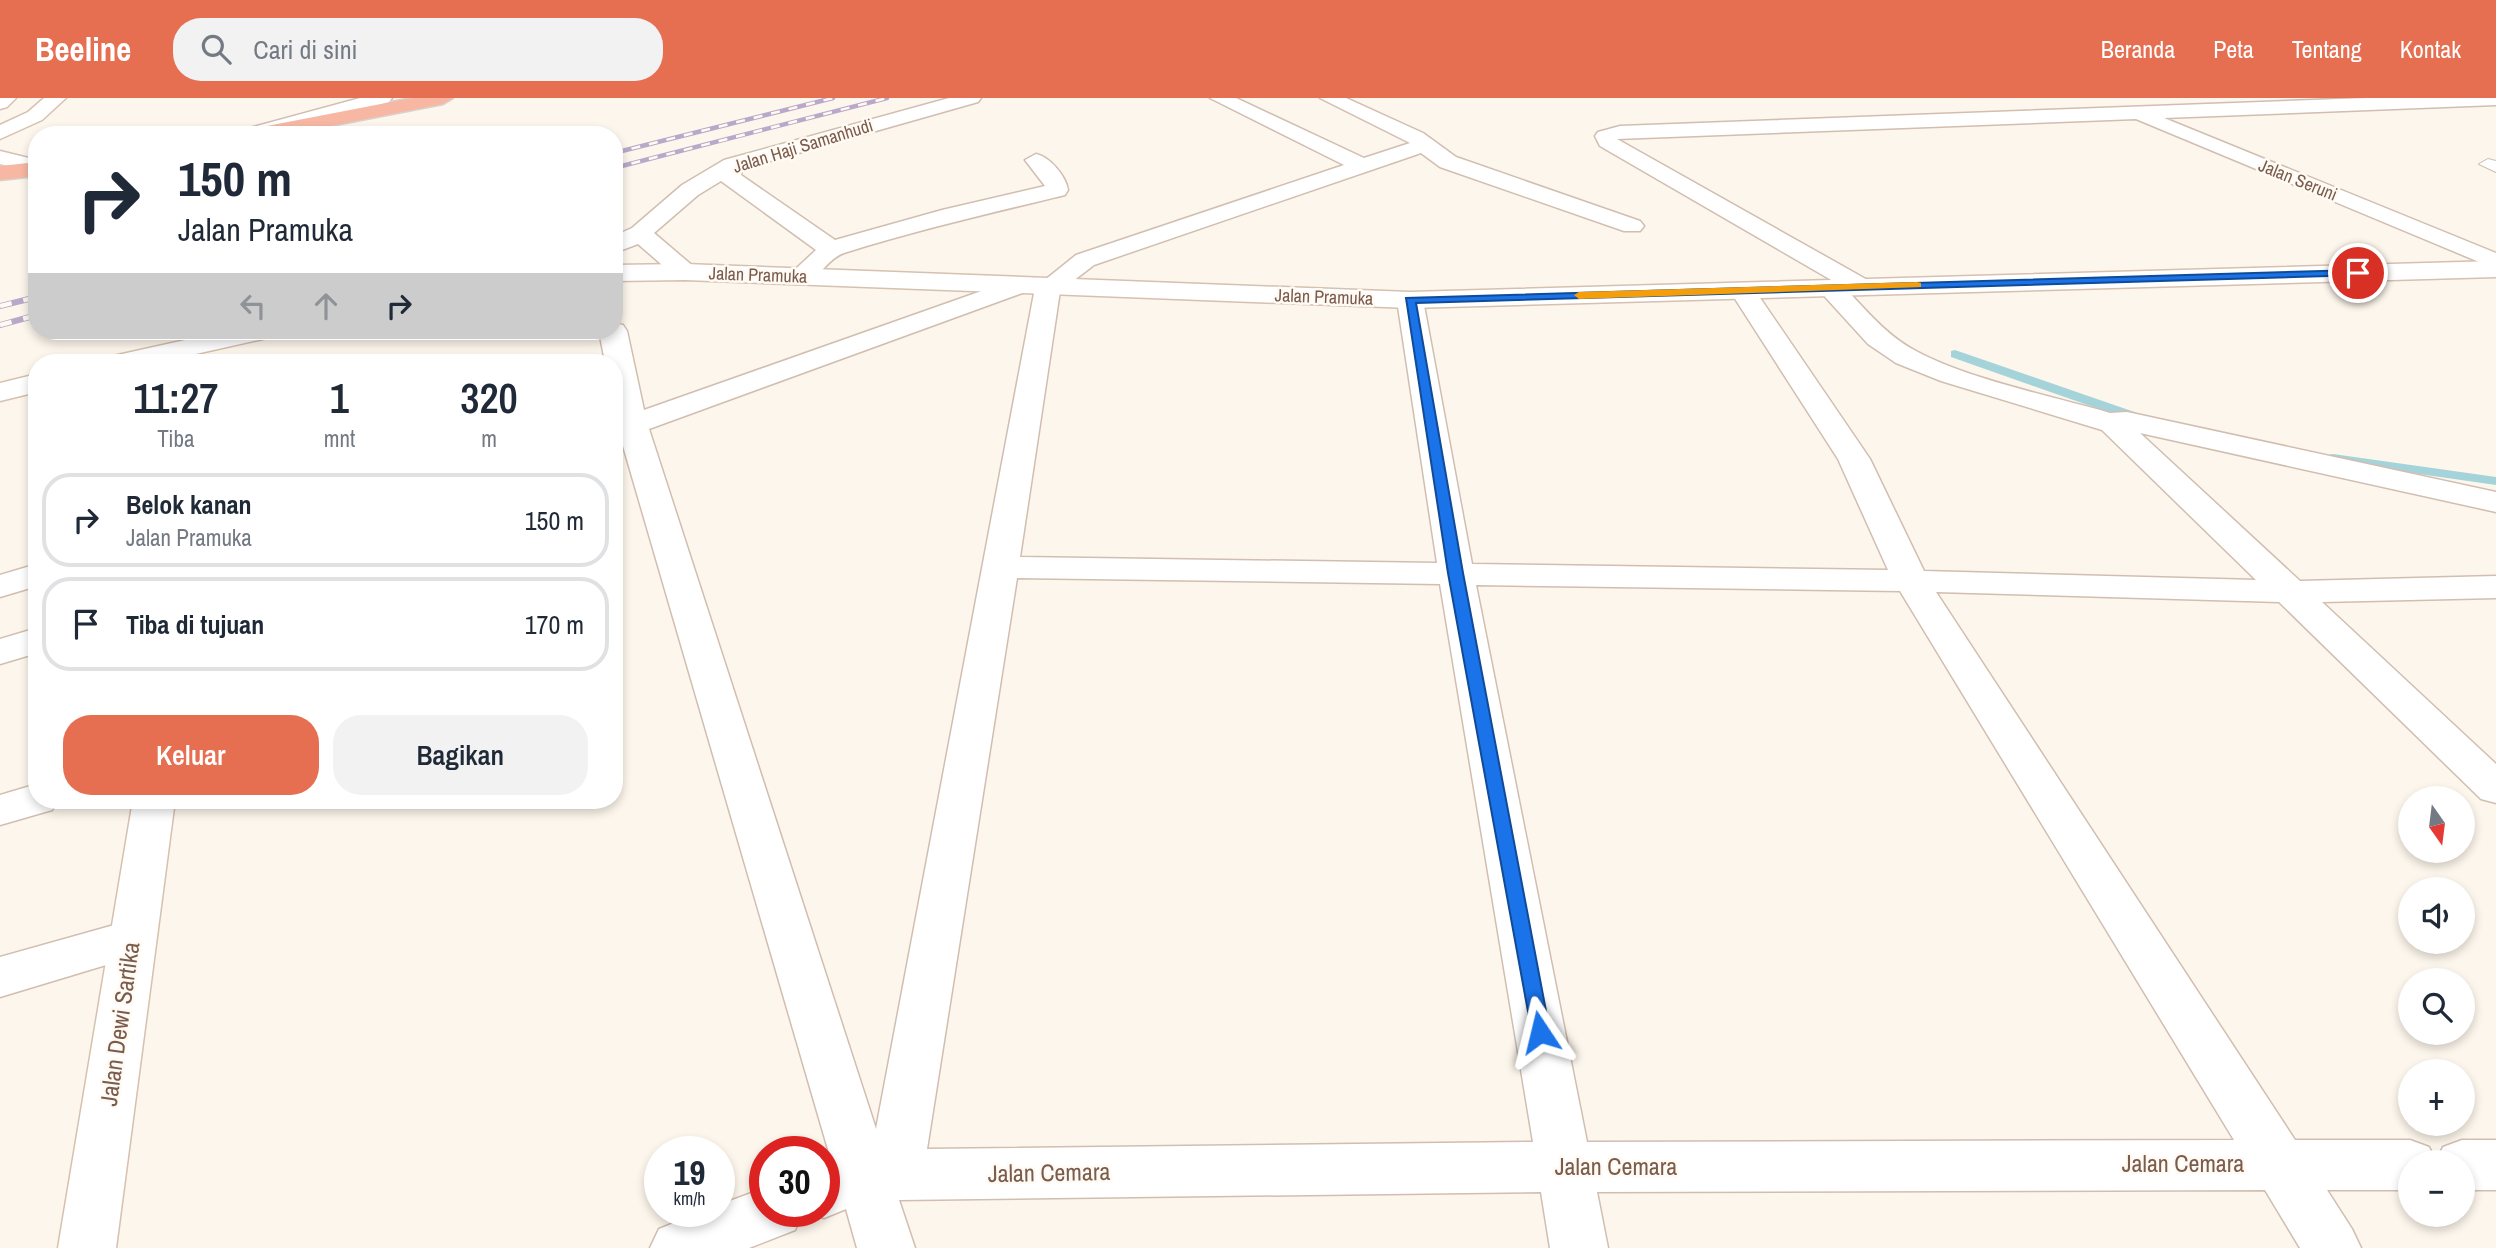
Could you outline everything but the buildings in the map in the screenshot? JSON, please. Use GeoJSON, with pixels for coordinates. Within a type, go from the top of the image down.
{"type":"FeatureCollection","features":[{"type":"Feature","properties":{"kind":"highway"},"geometry":{"type":"LineString","coordinates":[[298,126],[443,98]]}},
{"type":"Feature","properties":{"kind":"highway"},"geometry":{"type":"LineString","coordinates":[[0,173],[28,169]]}},
{"type":"Feature","properties":{"kind":"street"},"geometry":{"type":"LineString","coordinates":[[0,103],[6,98]]}},
{"type":"Feature","properties":{"kind":"street"},"geometry":{"type":"LineString","coordinates":[[0,133],[35,116],[56,98]]}},
{"type":"Feature","properties":{"kind":"street"},"geometry":{"type":"LineString","coordinates":[[278,126],[382,98]]}},
{"type":"Feature","properties":{"kind":"street","name":"Jalan Haji Samanhudi"},"geometry":{"type":"LineString","coordinates":[[623,242],[640,233],[690,190],[733,165],[971,98]]}},
{"type":"Feature","properties":{"kind":"street"},"geometry":{"type":"LineString","coordinates":[[1220,98],[1361,164]]}},
{"type":"Feature","properties":{"kind":"street"},"geometry":{"type":"LineString","coordinates":[[1330,98],[1416,137],[1448,162],[1632,226]]}},
{"type":"Feature","properties":{"kind":"street","name":"Jalan Seruni"},"geometry":{"type":"LineString","coordinates":[[2101,98],[2496,262]]}},
{"type":"Feature","properties":{"kind":"street"},"geometry":{"type":"LineString","coordinates":[[1862,286],[1607,142],[1605,136],[1620,132],[2496,99]]}},
{"type":"Feature","properties":{"kind":"street"},"geometry":{"type":"LineString","coordinates":[[0,118],[35,116]]}},
{"type":"Feature","properties":{"kind":"street"},"geometry":{"type":"LineString","coordinates":[[886,1248],[861,1181],[623,429],[1032,288],[1085,260],[1361,164],[1424,145]]}},
{"type":"Feature","properties":{"kind":"street"},"geometry":{"type":"LineString","coordinates":[[0,157],[28,165]]}},
{"type":"Feature","properties":{"kind":"street"},"geometry":{"type":"LineString","coordinates":[[800,277],[831,249],[950,215],[1057,190],[1059,186],[1036,160]]}},
{"type":"Feature","properties":{"kind":"street"},"geometry":{"type":"LineString","coordinates":[[733,165],[730,177],[831,249]]}},
{"type":"Feature","properties":{"kind":"street"},"geometry":{"type":"LineString","coordinates":[[640,233],[685,272]]}},
{"type":"Feature","properties":{"kind":"street","name":"Jalan Pramuka"},"geometry":{"type":"LineString","coordinates":[[623,273],[685,272],[1032,288],[1410,300],[2496,269]]}},
{"type":"Feature","properties":{"kind":"street"},"geometry":{"type":"LineString","coordinates":[[861,1181],[1001,567],[1032,288]]}},
{"type":"Feature","properties":{"kind":"street"},"geometry":{"type":"LineString","coordinates":[[1830,288],[1878,338],[1906,357],[1951,375],[2113,424],[2496,788]]}},
{"type":"Feature","properties":{"kind":"street"},"geometry":{"type":"LineString","coordinates":[[1743,291],[1854,459],[1911,581],[2332,1248]]}},
{"type":"Feature","properties":{"kind":"street"},"geometry":{"type":"LineString","coordinates":[[1410,300],[1456,573],[1580,1248]]}},
{"type":"Feature","properties":{"kind":"street"},"geometry":{"type":"LineString","coordinates":[[186,354],[210,351],[239,340]]}},
{"type":"Feature","properties":{"kind":"street"},"geometry":{"type":"LineString","coordinates":[[0,392],[28,385]]}},
{"type":"Feature","properties":{"kind":"street"},"geometry":{"type":"LineString","coordinates":[[2113,424],[2116,421],[2127,421],[2496,502]]}},
{"type":"Feature","properties":{"kind":"street"},"geometry":{"type":"LineString","coordinates":[[1001,567],[1911,581],[2290,592],[2496,587]]}},
{"type":"Feature","properties":{"kind":"street"},"geometry":{"type":"LineString","coordinates":[[0,586],[28,578]]}},
{"type":"Feature","properties":{"kind":"street"},"geometry":{"type":"LineString","coordinates":[[0,652],[28,643]]}},
{"type":"Feature","properties":{"kind":"street"},"geometry":{"type":"LineString","coordinates":[[0,810],[28,802]]}},
{"type":"Feature","properties":{"kind":"street","name":"Jalan Dewi Sartika"},"geometry":{"type":"LineString","coordinates":[[87,1248],[153,809]]}},
{"type":"Feature","properties":{"kind":"street"},"geometry":{"type":"LineString","coordinates":[[0,977],[132,939]]}},
{"type":"Feature","properties":{"kind":"street","name":"Jalan Cemara"},"geometry":{"type":"LineString","coordinates":[[861,1181],[1565,1167],[2398,1165]]}},
{"type":"Feature","properties":{"kind":"street"},"geometry":{"type":"LineString","coordinates":[[2475,1165],[2496,1165]]}},
{"type":"Feature","properties":{"kind":"street"},"geometry":{"type":"LineString","coordinates":[[679,1248],[749,1221]]}},
{"type":"Feature","properties":{"kind":"waterway"},"geometry":{"type":"LineString","coordinates":[[1955,354],[2141,419]]}},
{"type":"Feature","properties":{"kind":"waterway"},"geometry":{"type":"LineString","coordinates":[[2333,458],[2496,481]]}},
{"type":"Feature","properties":{"kind":"railway"},"geometry":{"type":"LineString","coordinates":[[623,151],[833,98]]}},
{"type":"Feature","properties":{"kind":"railway"},"geometry":{"type":"LineString","coordinates":[[623,166],[887,98]]}},
{"type":"Feature","properties":{"kind":"railway"},"geometry":{"type":"LineString","coordinates":[[0,306],[28,299]]}},
{"type":"Feature","properties":{"kind":"railway"},"geometry":{"type":"LineString","coordinates":[[0,325],[28,317]]}},
{"type":"Feature","properties":{"kind":"slow traffic"},"geometry":{"type":"LineString","coordinates":[[1579,295],[1917,285]]}},
{"type":"Feature","properties":{"kind":"route"},"geometry":{"type":"LineString","coordinates":[[1540,1032],[1456,573],[1410,300],[2358,273]]}}]}
